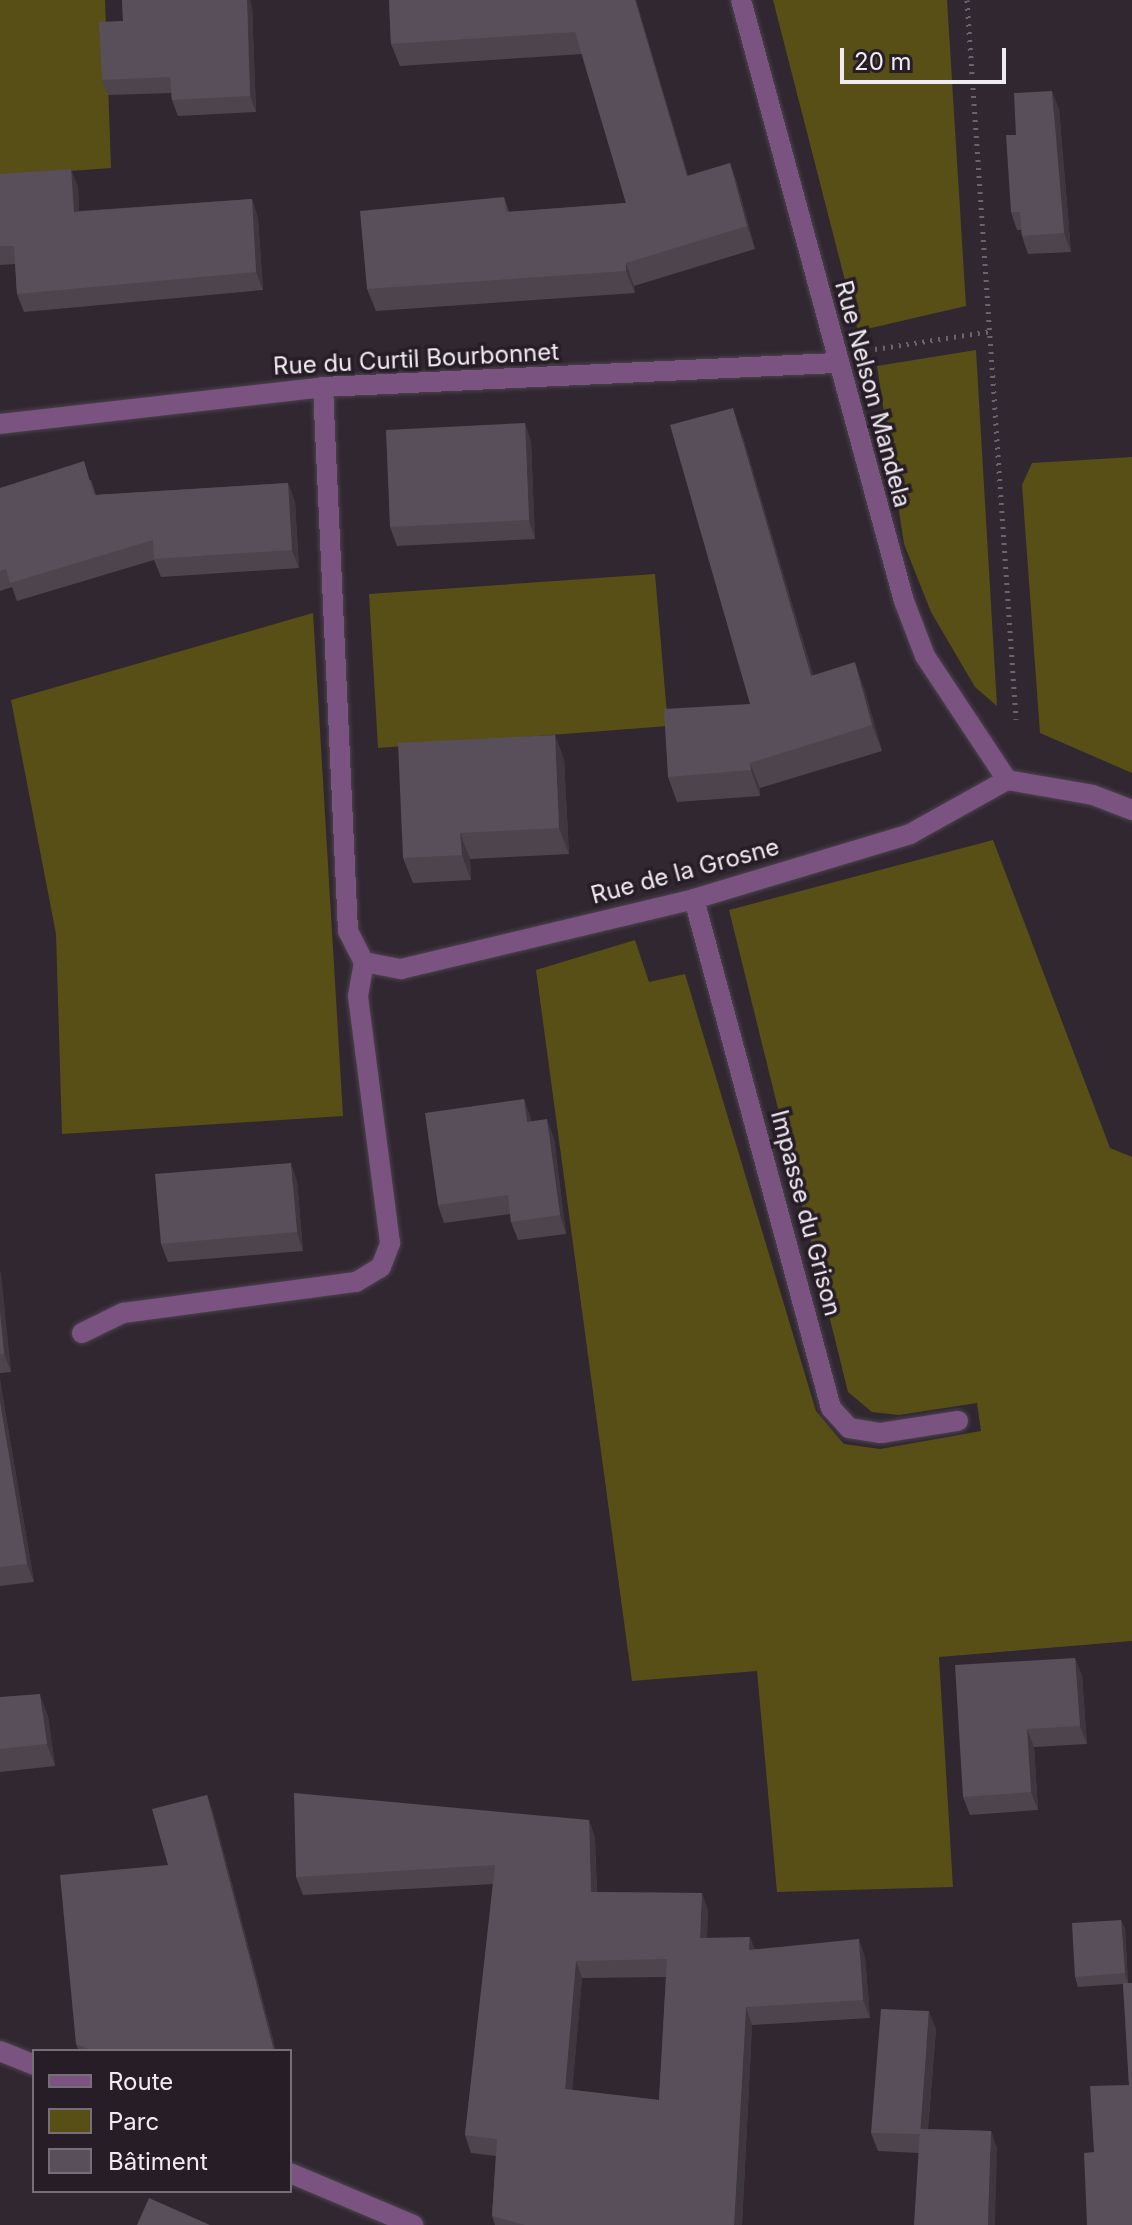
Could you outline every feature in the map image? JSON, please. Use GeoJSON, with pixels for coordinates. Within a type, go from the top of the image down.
{"type":"FeatureCollection","features":[{"type":"Feature","properties":{"kind":"street","name":"Rue Nelson Mandela"},"geometry":{"type":"LineString","coordinates":[[741,0],[836,363],[925,656],[1007,780]]}},
{"type":"Feature","properties":{"kind":"street","name":"Rue du Curtil Bourbonnet"},"geometry":{"type":"LineString","coordinates":[[0,424],[323,387],[836,363]]}},
{"type":"Feature","properties":{"kind":"street"},"geometry":{"type":"LineString","coordinates":[[82,1333],[123,1313],[356,1282],[381,1267],[390,1243],[358,996],[364,962],[348,931],[323,387]]}},
{"type":"Feature","properties":{"kind":"street"},"geometry":{"type":"LineString","coordinates":[[1007,780],[1093,795],[1132,810]]}},
{"type":"Feature","properties":{"kind":"street","name":"Rue de la Grosne"},"geometry":{"type":"LineString","coordinates":[[364,962],[401,969],[694,899],[910,834],[1007,780]]}},
{"type":"Feature","properties":{"kind":"street","name":"Impasse du Grison"},"geometry":{"type":"LineString","coordinates":[[694,899],[831,1408],[849,1428],[881,1433],[958,1421]]}},
{"type":"Feature","properties":{"kind":"street"},"geometry":{"type":"LineString","coordinates":[[0,2051],[32,2064]]}},
{"type":"Feature","properties":{"kind":"street"},"geometry":{"type":"LineString","coordinates":[[292,2174],[413,2225]]}},
{"type":"Feature","properties":{"kind":"path"},"geometry":{"type":"LineString","coordinates":[[967,0],[1018,703],[1007,780]]}},
{"type":"Feature","properties":{"kind":"path"},"geometry":{"type":"LineString","coordinates":[[836,363],[894,342],[991,331]]}},
{"type":"Feature","properties":{"kind":"green space"},"geometry":{"type":"Polygon","coordinates":[[[0,0],[105,0],[111,168],[0,176],[0,0]]]}},
{"type":"Feature","properties":{"kind":"green space"},"geometry":{"type":"Polygon","coordinates":[[[773,0],[947,0],[966,306],[858,331],[773,0]]]}},
{"type":"Feature","properties":{"kind":"green space"},"geometry":{"type":"Polygon","coordinates":[[[976,350],[997,706],[975,687],[931,612],[904,544],[877,366],[976,350]]]}},
{"type":"Feature","properties":{"kind":"green space"},"geometry":{"type":"Polygon","coordinates":[[[1132,457],[1132,773],[1040,733],[1022,485],[1032,463],[1132,457]]]}},
{"type":"Feature","properties":{"kind":"green space"},"geometry":{"type":"Polygon","coordinates":[[[655,574],[668,726],[378,748],[369,594],[655,574]]]}},
{"type":"Feature","properties":{"kind":"green space"},"geometry":{"type":"Polygon","coordinates":[[[313,613],[343,1116],[62,1134],[56,934],[11,700],[313,613]]]}},
{"type":"Feature","properties":{"kind":"green space"},"geometry":{"type":"Polygon","coordinates":[[[993,840],[1110,1148],[1132,1157],[1132,1641],[939,1657],[953,1887],[777,1892],[757,1671],[632,1681],[536,970],[635,940],[649,982],[685,974],[816,1411],[844,1444],[880,1449],[981,1431],[977,1403],[899,1415],[872,1412],[848,1392],[729,910],[993,840]]]}},
{"type":"Feature","properties":{"kind":"building"},"geometry":{"type":"Polygon","coordinates":[[[122,0],[247,0],[250,96],[172,100],[170,77],[102,80],[99,22],[123,21],[122,0]]]}},
{"type":"Feature","properties":{"kind":"building"},"geometry":{"type":"Polygon","coordinates":[[[389,0],[635,0],[687,176],[730,163],[747,226],[626,263],[626,271],[367,289],[360,211],[504,197],[506,212],[626,203],[575,32],[391,44],[389,0]]]}},
{"type":"Feature","properties":{"kind":"building"},"geometry":{"type":"Polygon","coordinates":[[[1052,91],[1064,233],[1022,236],[1020,212],[1011,212],[1006,135],[1016,135],[1014,93],[1052,91]]]}},
{"type":"Feature","properties":{"kind":"building"},"geometry":{"type":"Polygon","coordinates":[[[71,169],[74,212],[252,199],[256,272],[17,294],[14,246],[0,246],[0,174],[71,169]]]}},
{"type":"Feature","properties":{"kind":"building"},"geometry":{"type":"Polygon","coordinates":[[[733,408],[811,676],[855,662],[872,725],[750,763],[751,770],[668,777],[664,709],[750,704],[670,425],[733,408]]]}},
{"type":"Feature","properties":{"kind":"building"},"geometry":{"type":"Polygon","coordinates":[[[525,423],[529,520],[390,527],[386,430],[525,423]]]}},
{"type":"Feature","properties":{"kind":"building"},"geometry":{"type":"Polygon","coordinates":[[[84,461],[94,495],[288,483],[292,550],[154,559],[153,540],[10,583],[6,569],[0,571],[0,488],[84,461]]]}},
{"type":"Feature","properties":{"kind":"building"},"geometry":{"type":"Polygon","coordinates":[[[555,735],[559,828],[460,833],[462,855],[403,858],[398,743],[555,735]]]}},
{"type":"Feature","properties":{"kind":"building"},"geometry":{"type":"Polygon","coordinates":[[[524,1099],[527,1122],[547,1119],[560,1215],[511,1222],[508,1195],[438,1205],[425,1113],[524,1099]]]}},
{"type":"Feature","properties":{"kind":"building"},"geometry":{"type":"Polygon","coordinates":[[[291,1163],[297,1232],[161,1244],[155,1174],[291,1163]]]}},
{"type":"Feature","properties":{"kind":"building"},"geometry":{"type":"Polygon","coordinates":[[[0,1312],[4,1354],[0,1354],[0,1312]]]}},
{"type":"Feature","properties":{"kind":"building"},"geometry":{"type":"Polygon","coordinates":[[[0,1402],[27,1564],[0,1567],[0,1402]]]}},
{"type":"Feature","properties":{"kind":"building"},"geometry":{"type":"Polygon","coordinates":[[[1075,1658],[1080,1726],[1027,1729],[1031,1792],[963,1797],[955,1665],[1075,1658]]]}},
{"type":"Feature","properties":{"kind":"building"},"geometry":{"type":"Polygon","coordinates":[[[40,1694],[47,1744],[0,1749],[0,1697],[40,1694]]]}},
{"type":"Feature","properties":{"kind":"building"},"geometry":{"type":"Polygon","coordinates":[[[294,1793],[589,1820],[591,1892],[702,1893],[700,1938],[750,1937],[749,1950],[859,1939],[863,2000],[746,2007],[734,2225],[525,2225],[492,2216],[497,2139],[465,2135],[495,1865],[296,1877],[294,1793]],[[667,1959],[576,1961],[565,2089],[659,2100],[667,1959]]]}},
{"type":"Feature","properties":{"kind":"building"},"geometry":{"type":"Polygon","coordinates":[[[207,1795],[273,2049],[88,2049],[76,2044],[60,1875],[168,1865],[152,1809],[207,1795]]]}},
{"type":"Feature","properties":{"kind":"building"},"geometry":{"type":"Polygon","coordinates":[[[1121,1920],[1125,1973],[1075,1977],[1072,1923],[1121,1920]]]}},
{"type":"Feature","properties":{"kind":"building"},"geometry":{"type":"Polygon","coordinates":[[[1123,1983],[1132,1983],[1132,2225],[1087,2225],[1084,2153],[1094,2152],[1090,2086],[1129,2085],[1123,1983]]]}},
{"type":"Feature","properties":{"kind":"building"},"geometry":{"type":"Polygon","coordinates":[[[881,2009],[929,2011],[920,2134],[871,2133],[881,2009]]]}},
{"type":"Feature","properties":{"kind":"building"},"geometry":{"type":"Polygon","coordinates":[[[920,2129],[991,2131],[988,2225],[914,2225],[920,2129]]]}},
{"type":"Feature","properties":{"kind":"building"},"geometry":{"type":"Polygon","coordinates":[[[149,2198],[210,2225],[137,2225],[149,2198]]]}}]}
